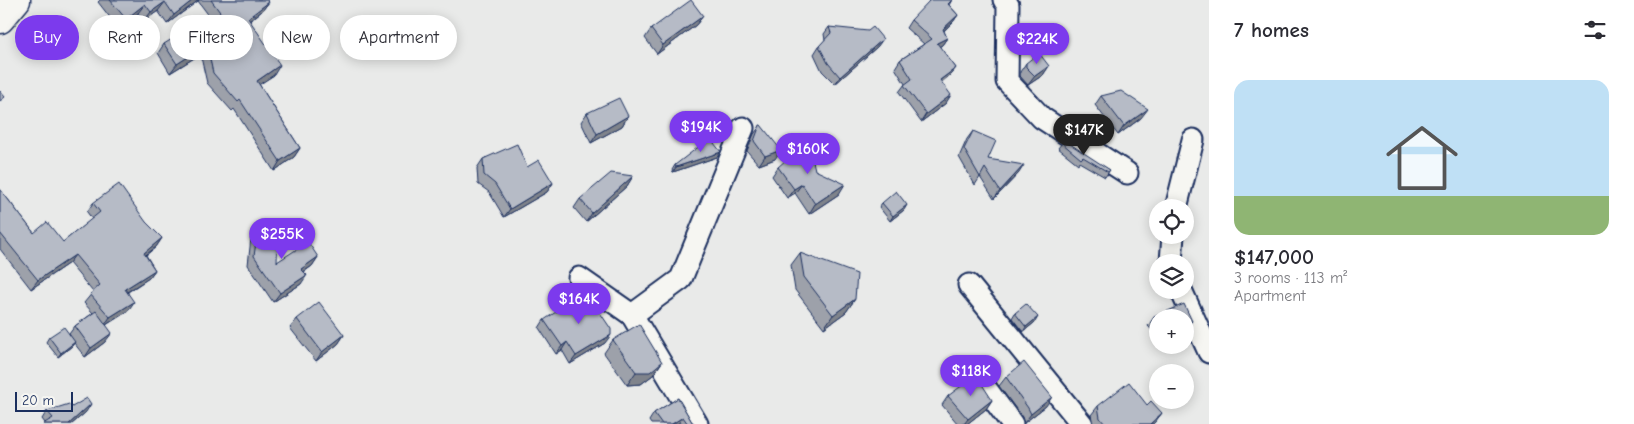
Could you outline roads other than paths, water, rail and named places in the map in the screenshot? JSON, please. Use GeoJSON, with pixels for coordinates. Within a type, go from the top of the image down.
{"type":"FeatureCollection","features":[{"type":"Feature","properties":{"kind":"main road"},"geometry":{"type":"LineString","coordinates":[[0,19],[16,0]]}},
{"type":"Feature","properties":{"kind":"street"},"geometry":{"type":"LineString","coordinates":[[1004,0],[1008,5],[1007,82],[1042,118],[1127,174]]}},
{"type":"Feature","properties":{"kind":"street"},"geometry":{"type":"LineString","coordinates":[[632,315],[681,279],[743,128]]}},
{"type":"Feature","properties":{"kind":"street"},"geometry":{"type":"LineString","coordinates":[[1178,199],[1193,140]]}},
{"type":"Feature","properties":{"kind":"street"},"geometry":{"type":"LineString","coordinates":[[579,278],[632,315],[697,424]]}},
{"type":"Feature","properties":{"kind":"street"},"geometry":{"type":"LineString","coordinates":[[969,284],[1082,424]]}},
{"type":"Feature","properties":{"kind":"street"},"geometry":{"type":"LineString","coordinates":[[1185,299],[1209,352]]}},
{"type":"Feature","properties":{"kind":"street"},"geometry":{"type":"LineString","coordinates":[[984,386],[1012,424]]}}]}
